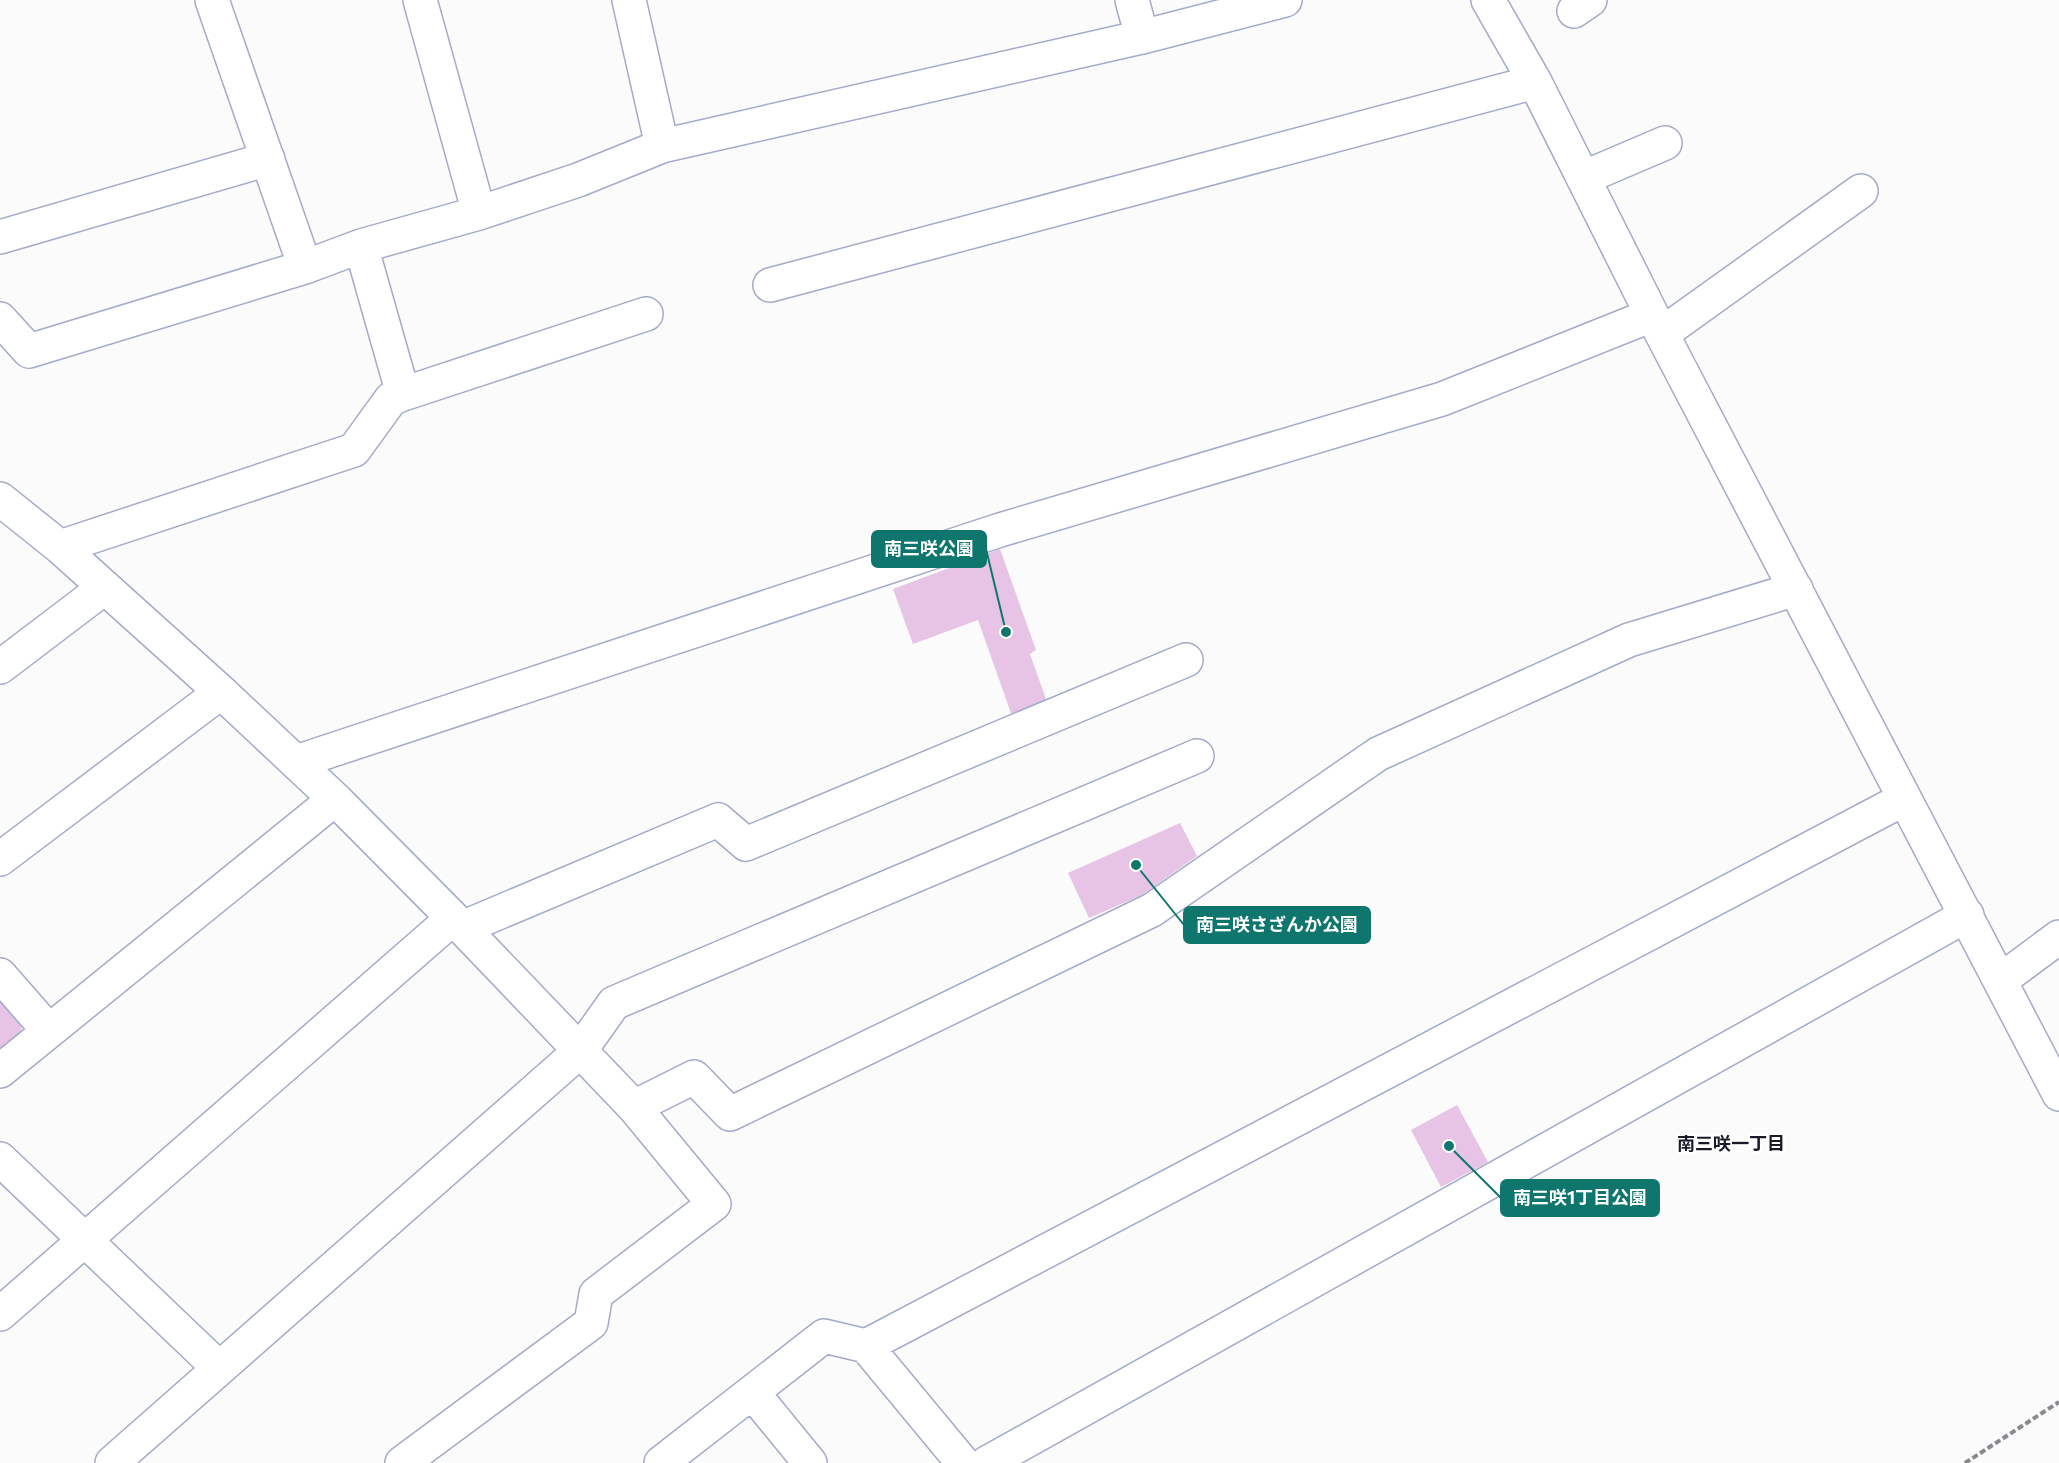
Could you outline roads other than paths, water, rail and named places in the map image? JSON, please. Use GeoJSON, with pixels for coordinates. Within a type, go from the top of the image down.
{"type":"FeatureCollection","features":[{"type":"Feature","properties":{"kind":"street"},"geometry":{"type":"LineString","coordinates":[[212,0],[305,267]]}},
{"type":"Feature","properties":{"kind":"street"},"geometry":{"type":"LineString","coordinates":[[420,0],[479,213]]}},
{"type":"Feature","properties":{"kind":"street"},"geometry":{"type":"LineString","coordinates":[[629,0],[662,146]]}},
{"type":"Feature","properties":{"kind":"street"},"geometry":{"type":"LineString","coordinates":[[1132,0],[1142,37]]}},
{"type":"Feature","properties":{"kind":"street"},"geometry":{"type":"LineString","coordinates":[[0,319],[29,351],[305,267],[361,246],[479,213],[578,180],[662,146],[1142,37],[1285,0]]}},
{"type":"Feature","properties":{"kind":"street"},"geometry":{"type":"LineString","coordinates":[[1488,0],[1535,82],[1904,799],[2059,1093]]}},
{"type":"Feature","properties":{"kind":"street"},"geometry":{"type":"LineString","coordinates":[[770,285],[1535,82]]}},
{"type":"Feature","properties":{"kind":"street"},"geometry":{"type":"LineString","coordinates":[[1583,178],[1665,142]]}},
{"type":"Feature","properties":{"kind":"street"},"geometry":{"type":"LineString","coordinates":[[0,237],[268,159]]}},
{"type":"Feature","properties":{"kind":"street"},"geometry":{"type":"LineString","coordinates":[[296,762],[1000,530],[1442,399],[1658,324],[1861,191]]}},
{"type":"Feature","properties":{"kind":"street"},"geometry":{"type":"LineString","coordinates":[[361,246],[403,394]]}},
{"type":"Feature","properties":{"kind":"street"},"geometry":{"type":"LineString","coordinates":[[60,547],[354,450],[391,399],[646,314]]}},
{"type":"Feature","properties":{"kind":"street"},"geometry":{"type":"LineString","coordinates":[[0,499],[60,547],[221,692],[335,799],[458,923],[634,1107],[714,1204],[596,1294],[591,1323],[402,1463]]}},
{"type":"Feature","properties":{"kind":"street"},"geometry":{"type":"LineString","coordinates":[[0,667],[104,588]]}},
{"type":"Feature","properties":{"kind":"street"},"geometry":{"type":"LineString","coordinates":[[634,1107],[694,1077],[730,1114],[1152,910],[1378,754],[1629,640],[1796,589]]}},
{"type":"Feature","properties":{"kind":"street"},"geometry":{"type":"LineString","coordinates":[[0,1314],[458,923],[718,820],[746,844],[1186,660]]}},
{"type":"Feature","properties":{"kind":"street"},"geometry":{"type":"LineString","coordinates":[[0,859],[221,692]]}},
{"type":"Feature","properties":{"kind":"street"},"geometry":{"type":"LineString","coordinates":[[112,1463],[580,1051],[614,1003],[1197,756]]}},
{"type":"Feature","properties":{"kind":"street"},"geometry":{"type":"LineString","coordinates":[[0,1071],[335,799]]}},
{"type":"Feature","properties":{"kind":"street"},"geometry":{"type":"LineString","coordinates":[[866,1346],[1904,799]]}},
{"type":"Feature","properties":{"kind":"street"},"geometry":{"type":"LineString","coordinates":[[987,1463],[1967,915]]}},
{"type":"Feature","properties":{"kind":"street"},"geometry":{"type":"LineString","coordinates":[[2001,980],[2059,937]]}},
{"type":"Feature","properties":{"kind":"street"},"geometry":{"type":"LineString","coordinates":[[0,975],[48,1030]]}},
{"type":"Feature","properties":{"kind":"street"},"geometry":{"type":"LineString","coordinates":[[0,1159],[219,1368]]}},
{"type":"Feature","properties":{"kind":"street"},"geometry":{"type":"LineString","coordinates":[[661,1463],[824,1336],[866,1346],[963,1463]]}},
{"type":"Feature","properties":{"kind":"street"},"geometry":{"type":"LineString","coordinates":[[752,1392],[810,1463]]}},
{"type":"Feature","properties":{"kind":"place","name":"南三咲公園"},"geometry":{"type":"Point","coordinates":[1006,632]}},
{"type":"Feature","properties":{"kind":"place","name":"南三咲さざんか公園"},"geometry":{"type":"Point","coordinates":[1136,865]}},
{"type":"Feature","properties":{"kind":"place","name":"南三咲1丁目公園"},"geometry":{"type":"Point","coordinates":[1449,1146]}},
{"type":"Feature","properties":{"kind":"district","name":"南三咲一丁目"},"geometry":{"type":"Point","coordinates":[1731,1143]}}]}
